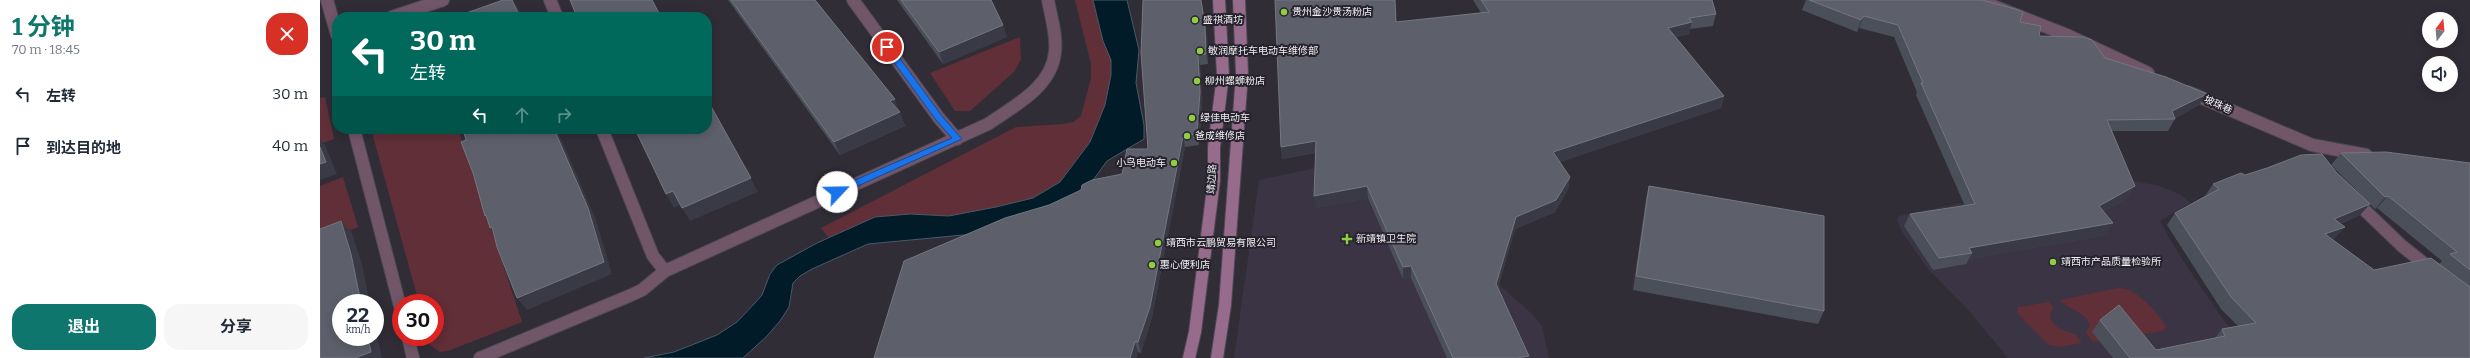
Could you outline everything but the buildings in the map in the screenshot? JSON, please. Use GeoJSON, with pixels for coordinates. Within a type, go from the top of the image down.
{"type":"FeatureCollection","features":[{"type":"Feature","properties":{"kind":"main road","name":"靖边路"},"geometry":{"type":"LineString","coordinates":[[1189,358],[1195,332],[1214,180],[1214,148],[1223,75],[1218,0]]}},
{"type":"Feature","properties":{"kind":"main road"},"geometry":{"type":"LineString","coordinates":[[1217,358],[1224,305],[1241,80],[1239,0]]}},
{"type":"Feature","properties":{"kind":"street"},"geometry":{"type":"LineString","coordinates":[[327,0],[332,18]]}},
{"type":"Feature","properties":{"kind":"street"},"geometry":{"type":"LineString","coordinates":[[407,12],[443,0]]}},
{"type":"Feature","properties":{"kind":"street"},"geometry":{"type":"LineString","coordinates":[[550,0],[555,12]]}},
{"type":"Feature","properties":{"kind":"street"},"geometry":{"type":"LineString","coordinates":[[853,0],[939,118],[958,139]]}},
{"type":"Feature","properties":{"kind":"street"},"geometry":{"type":"LineString","coordinates":[[480,358],[636,293],[665,271],[810,203],[958,139],[988,124],[1027,96],[1049,75],[1055,54],[1055,37],[1048,0]]}},
{"type":"Feature","properties":{"kind":"street"},"geometry":{"type":"LineString","coordinates":[[1978,0],[2067,35],[2158,78]]}},
{"type":"Feature","properties":{"kind":"street","name":"坡珠巷"},"geometry":{"type":"LineString","coordinates":[[2177,87],[2232,112],[2312,144],[2346,152],[2381,156]]}},
{"type":"Feature","properties":{"kind":"street"},"geometry":{"type":"LineString","coordinates":[[355,134],[397,294]]}},
{"type":"Feature","properties":{"kind":"street"},"geometry":{"type":"LineString","coordinates":[[604,134],[653,256],[665,271]]}},
{"type":"Feature","properties":{"kind":"street"},"geometry":{"type":"LineString","coordinates":[[2312,144],[2315,157]]}},
{"type":"Feature","properties":{"kind":"street"},"geometry":{"type":"LineString","coordinates":[[2342,188],[2402,246],[2439,276]]}},
{"type":"Feature","properties":{"kind":"street"},"geometry":{"type":"LineString","coordinates":[[410,346],[413,358]]}},
{"type":"Feature","properties":{"kind":"shaded area"},"geometry":{"type":"Polygon","coordinates":[[[1075,0],[1093,0],[1103,41],[1111,60],[1111,75],[1105,105],[1090,142],[1060,182],[1033,198],[949,216],[910,214],[875,217],[829,238],[821,228],[1016,127],[1063,124],[1073,122],[1081,116],[1091,78],[1091,64],[1075,0]]]}},
{"type":"Feature","properties":{"kind":"shaded area"},"geometry":{"type":"Polygon","coordinates":[[[1020,37],[1021,59],[1015,71],[970,111],[955,111],[930,73],[1020,37]]]}},
{"type":"Feature","properties":{"kind":"shaded area"},"geometry":{"type":"Polygon","coordinates":[[[325,97],[334,139],[320,144],[320,98],[325,97]]]}},
{"type":"Feature","properties":{"kind":"shaded area"},"geometry":{"type":"Polygon","coordinates":[[[372,134],[460,134],[522,322],[448,351],[440,352],[431,346],[444,346],[444,294],[417,294],[372,134]]]}},
{"type":"Feature","properties":{"kind":"shaded area","name":"新靖镇卫生院"},"geometry":{"type":"Polygon","coordinates":[[[1391,152],[1490,277],[1531,313],[1542,326],[1549,358],[1234,358],[1259,180],[1391,152]]]}},
{"type":"Feature","properties":{"kind":"shaded area"},"geometry":{"type":"Polygon","coordinates":[[[343,177],[358,227],[320,242],[320,186],[343,177]]]}},
{"type":"Feature","properties":{"kind":"shaded area","name":"靖西市产品质量检验所"},"geometry":{"type":"Polygon","coordinates":[[[2132,181],[2157,185],[2179,194],[2191,203],[2160,221],[2178,253],[2222,318],[2257,358],[2008,358],[1971,313],[1929,270],[1902,232],[1897,220],[1899,216],[1957,204],[2132,181]]]}},
{"type":"Feature","properties":{"kind":"shaded area"},"geometry":{"type":"Polygon","coordinates":[[[2118,288],[2129,290],[2140,297],[2151,307],[2166,328],[2162,331],[2093,342],[2086,333],[2090,325],[2084,316],[2060,300],[2118,288]]]}},
{"type":"Feature","properties":{"kind":"shaded area"},"geometry":{"type":"Polygon","coordinates":[[[2049,302],[2054,308],[2050,314],[2053,323],[2056,326],[2076,335],[2082,343],[2060,347],[2049,345],[2018,314],[2018,307],[2049,302]]]}},
{"type":"Feature","properties":{"kind":"water"},"geometry":{"type":"Polygon","coordinates":[[[1093,0],[1127,0],[1139,50],[1136,83],[1144,125],[1144,139],[1107,161],[1080,198],[974,234],[868,244],[812,269],[800,276],[793,283],[789,307],[780,321],[767,336],[743,358],[644,358],[674,352],[717,335],[737,322],[762,295],[770,274],[777,265],[817,243],[875,217],[910,214],[949,216],[1033,198],[1060,182],[1090,142],[1105,105],[1111,75],[1111,60],[1103,41],[1093,0]]]}},
{"type":"Feature","properties":{"kind":"place","name":"贵州金沙贵汤粉店"},"geometry":{"type":"Point","coordinates":[1284,12]}},
{"type":"Feature","properties":{"kind":"place","name":"盛祺酒坊"},"geometry":{"type":"Point","coordinates":[1195,20]}},
{"type":"Feature","properties":{"kind":"place","name":"敏润摩托车电动车维修部"},"geometry":{"type":"Point","coordinates":[1200,51]}},
{"type":"Feature","properties":{"kind":"place","name":"柳州螺蛳粉店"},"geometry":{"type":"Point","coordinates":[1197,81]}},
{"type":"Feature","properties":{"kind":"place","name":"绿佳电动车"},"geometry":{"type":"Point","coordinates":[1192,118]}},
{"type":"Feature","properties":{"kind":"place","name":"爸成维修店"},"geometry":{"type":"Point","coordinates":[1187,136]}},
{"type":"Feature","properties":{"kind":"place","name":"小鸟电动车"},"geometry":{"type":"Point","coordinates":[1174,163]}},
{"type":"Feature","properties":{"kind":"place","name":"新靖镇卫生院"},"geometry":{"type":"Point","coordinates":[1347,239]}},
{"type":"Feature","properties":{"kind":"place","name":"靖西市云鹏贸易有限公司"},"geometry":{"type":"Point","coordinates":[1158,243]}},
{"type":"Feature","properties":{"kind":"place","name":"靖西市产品质量检验所"},"geometry":{"type":"Point","coordinates":[2053,262]}},
{"type":"Feature","properties":{"kind":"place","name":"惠心便利店"},"geometry":{"type":"Point","coordinates":[1152,265]}},
{"type":"Feature","properties":{"kind":"route"},"geometry":{"type":"LineString","coordinates":[[837,192],[958,139],[939,118],[887,47]]}}]}
